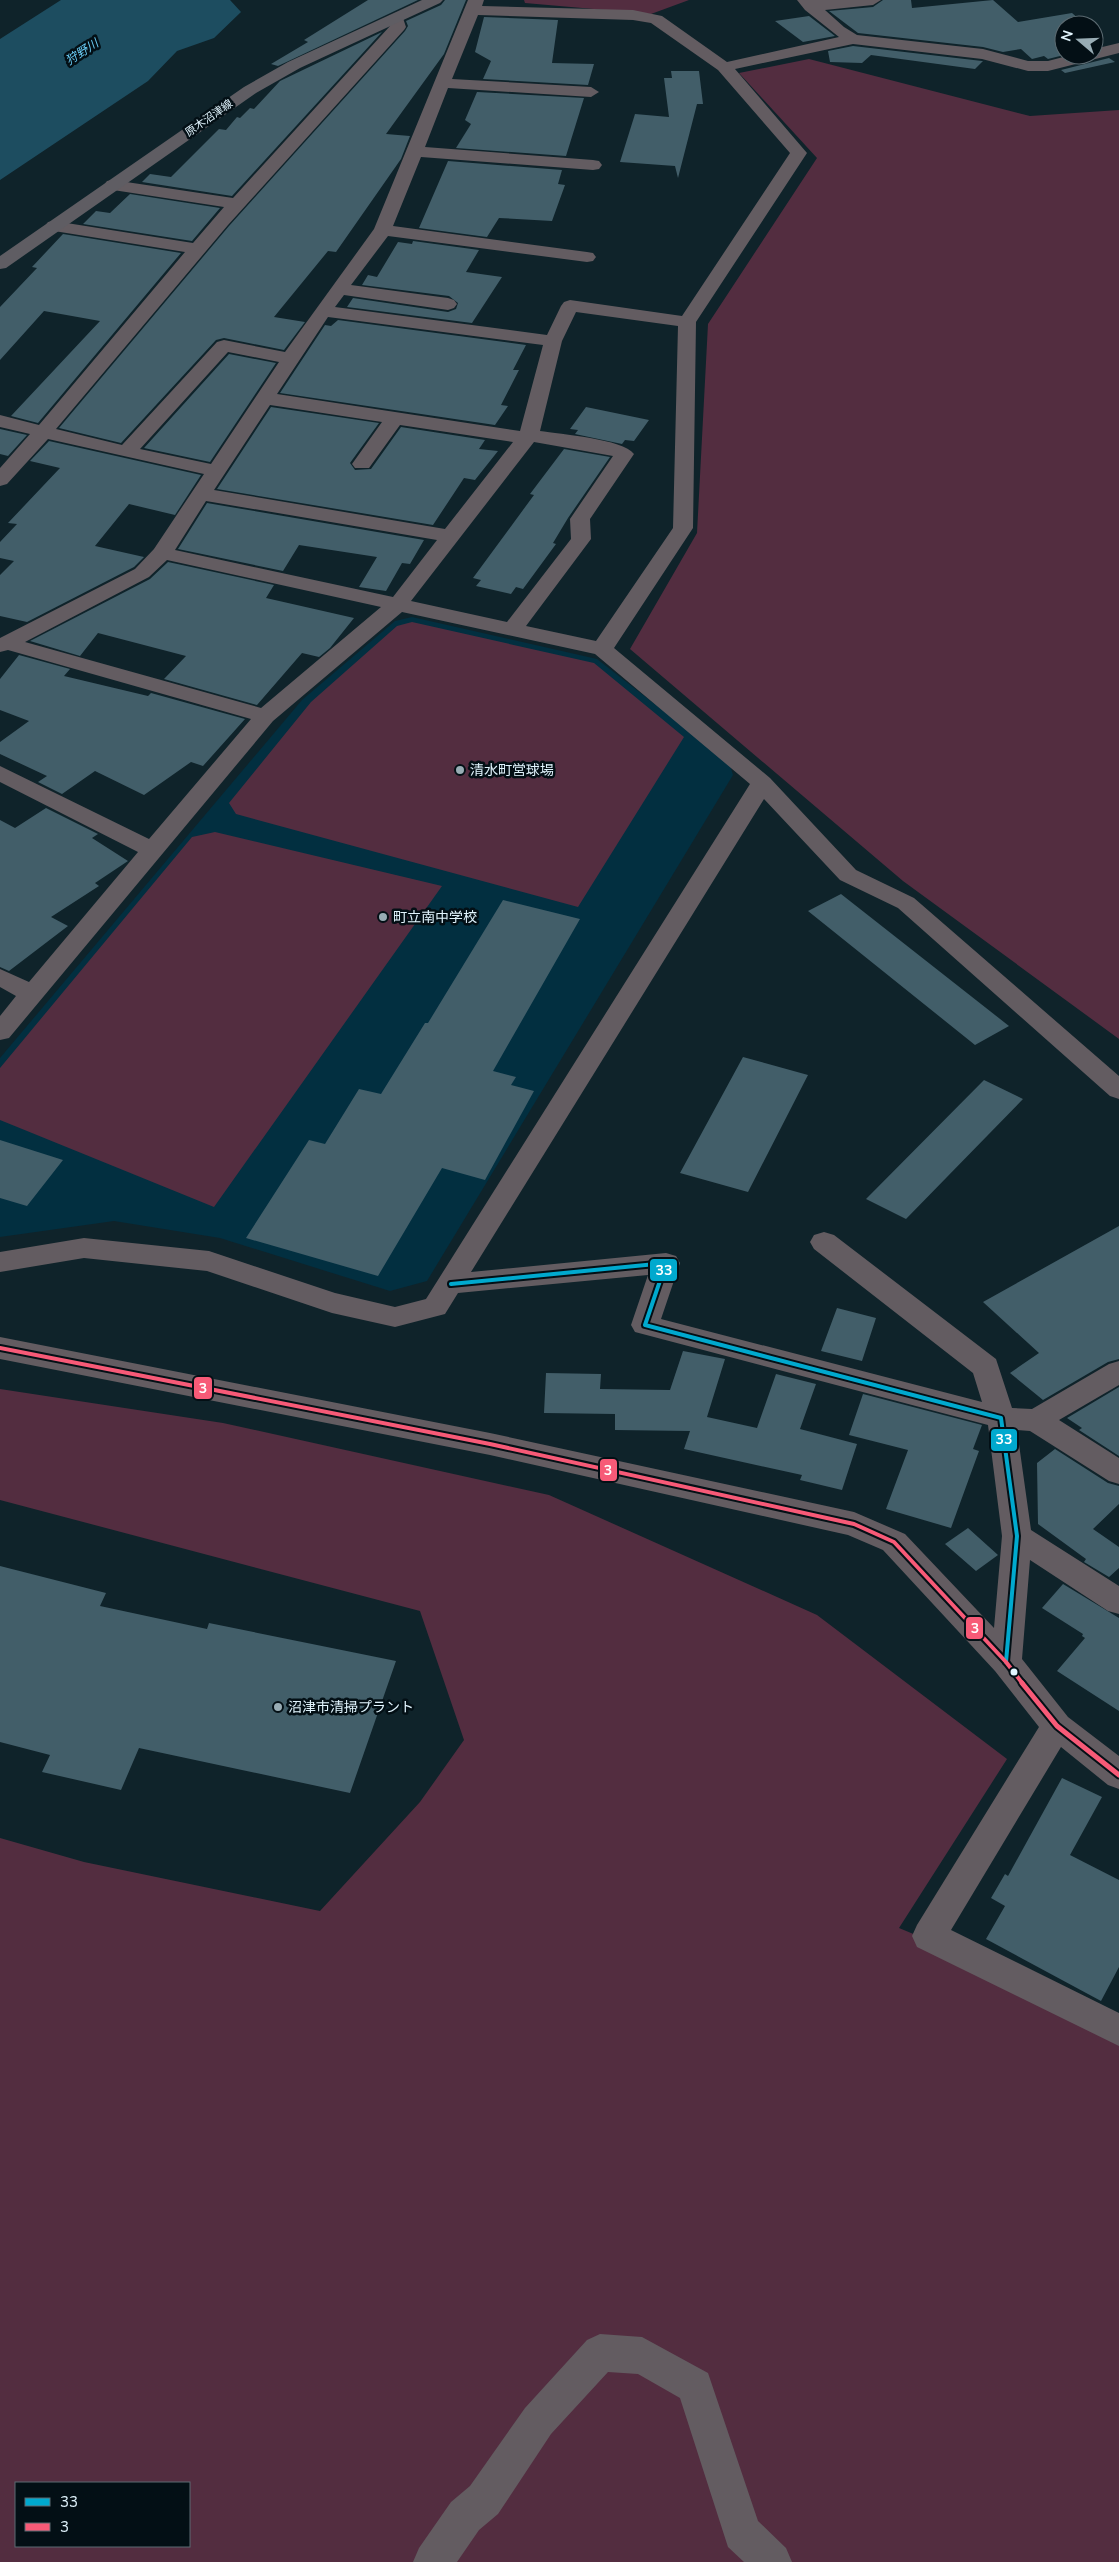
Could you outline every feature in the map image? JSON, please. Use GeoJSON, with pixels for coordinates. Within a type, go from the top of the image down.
{"type":"FeatureCollection","features":[{"type":"Feature","properties":{"kind":"main road","name":"原木沼津線"},"geometry":{"type":"LineString","coordinates":[[0,264],[250,90],[294,65],[435,0]]}},
{"type":"Feature","properties":{"kind":"street"},"geometry":{"type":"LineString","coordinates":[[808,3],[873,0]]}},
{"type":"Feature","properties":{"kind":"street"},"geometry":{"type":"LineString","coordinates":[[808,3],[838,30],[853,39]]}},
{"type":"Feature","properties":{"kind":"street"},"geometry":{"type":"LineString","coordinates":[[3,645],[142,573],[162,553],[290,359],[383,230],[475,5],[633,15],[656,19],[724,67],[799,153],[687,322],[684,528],[602,649]]}},
{"type":"Feature","properties":{"kind":"street"},"geometry":{"type":"LineString","coordinates":[[0,480],[44,432],[198,249],[398,27],[396,18]]}},
{"type":"Feature","properties":{"kind":"street"},"geometry":{"type":"LineString","coordinates":[[724,67],[853,39],[983,54],[1028,66],[1054,64]]}},
{"type":"Feature","properties":{"kind":"street"},"geometry":{"type":"LineString","coordinates":[[1104,52],[1119,48]]}},
{"type":"Feature","properties":{"kind":"street"},"geometry":{"type":"LineString","coordinates":[[442,83],[540,97],[591,92]]}},
{"type":"Feature","properties":{"kind":"street"},"geometry":{"type":"LineString","coordinates":[[414,151],[593,165]]}},
{"type":"Feature","properties":{"kind":"street"},"geometry":{"type":"LineString","coordinates":[[112,185],[238,204]]}},
{"type":"Feature","properties":{"kind":"street"},"geometry":{"type":"LineString","coordinates":[[54,226],[198,249]]}},
{"type":"Feature","properties":{"kind":"street"},"geometry":{"type":"LineString","coordinates":[[383,230],[587,257]]}},
{"type":"Feature","properties":{"kind":"street"},"geometry":{"type":"LineString","coordinates":[[340,289],[448,304]]}},
{"type":"Feature","properties":{"kind":"street"},"geometry":{"type":"LineString","coordinates":[[0,1032],[265,716],[398,604],[528,437],[553,341],[570,306],[687,322]]}},
{"type":"Feature","properties":{"kind":"street"},"geometry":{"type":"LineString","coordinates":[[323,312],[553,341]]}},
{"type":"Feature","properties":{"kind":"street"},"geometry":{"type":"LineString","coordinates":[[126,452],[224,346],[290,359]]}},
{"type":"Feature","properties":{"kind":"street"},"geometry":{"type":"LineString","coordinates":[[264,398],[614,449],[624,454],[580,519],[581,539],[513,629]]}},
{"type":"Feature","properties":{"kind":"street"},"geometry":{"type":"LineString","coordinates":[[362,464],[395,418]]}},
{"type":"Feature","properties":{"kind":"street"},"geometry":{"type":"LineString","coordinates":[[0,421],[126,452],[216,471]]}},
{"type":"Feature","properties":{"kind":"street"},"geometry":{"type":"LineString","coordinates":[[201,494],[450,536]]}},
{"type":"Feature","properties":{"kind":"street"},"geometry":{"type":"LineString","coordinates":[[162,553],[602,649],[762,783],[848,875],[906,903],[1119,1090]]}},
{"type":"Feature","properties":{"kind":"street"},"geometry":{"type":"LineString","coordinates":[[3,645],[265,716]]}},
{"type":"Feature","properties":{"kind":"street"},"geometry":{"type":"LineString","coordinates":[[0,774],[152,850]]}},
{"type":"Feature","properties":{"kind":"street"},"geometry":{"type":"LineString","coordinates":[[0,1262],[84,1248],[209,1261],[332,1303],[395,1317],[436,1307],[762,783]]}},
{"type":"Feature","properties":{"kind":"street"},"geometry":{"type":"LineString","coordinates":[[0,977],[32,994]]}},
{"type":"Feature","properties":{"kind":"street"},"geometry":{"type":"LineString","coordinates":[[824,1242],[986,1367],[1001,1418],[1017,1536],[1006,1662]]}},
{"type":"Feature","properties":{"kind":"street"},"geometry":{"type":"LineString","coordinates":[[451,1284],[666,1263],[645,1325],[1001,1418],[1036,1420],[1119,1473]]}},
{"type":"Feature","properties":{"kind":"street"},"geometry":{"type":"LineString","coordinates":[[0,1348],[490,1444],[854,1524],[894,1542],[1006,1662],[1057,1726],[1119,1775]]}},
{"type":"Feature","properties":{"kind":"street"},"geometry":{"type":"LineString","coordinates":[[1036,1420],[1119,1372]]}},
{"type":"Feature","properties":{"kind":"street"},"geometry":{"type":"LineString","coordinates":[[1017,1536],[1119,1602]]}},
{"type":"Feature","properties":{"kind":"street"},"geometry":{"type":"LineString","coordinates":[[1057,1726],[929,1936],[1119,2030]]}},
{"type":"Feature","properties":{"kind":"street"},"geometry":{"type":"LineString","coordinates":[[433,2562],[466,2516],[484,2500],[538,2421],[600,2353],[642,2356],[695,2386],[742,2533],[772,2562]]}},
{"type":"Feature","properties":{"kind":"shaded area"},"geometry":{"type":"Polygon","coordinates":[[[524,0],[689,0],[651,14],[525,3],[524,0]]]}},
{"type":"Feature","properties":{"kind":"shaded area"},"geometry":{"type":"Polygon","coordinates":[[[809,59],[1030,116],[1119,110],[1119,1039],[903,881],[630,649],[697,533],[708,324],[817,158],[739,73],[809,59]]]}},
{"type":"Feature","properties":{"kind":"shaded area","name":"町立南中学校"},"geometry":{"type":"Polygon","coordinates":[[[412,617],[597,659],[729,762],[733,775],[427,1281],[390,1291],[220,1238],[114,1221],[0,1237],[0,1058],[302,700],[395,621],[412,617]]]}},
{"type":"Feature","properties":{"kind":"shaded area","name":"清水町営球場"},"geometry":{"type":"Polygon","coordinates":[[[412,622],[594,663],[684,737],[578,907],[236,814],[229,803],[311,702],[397,626],[412,622]]]}},
{"type":"Feature","properties":{"kind":"shaded area"},"geometry":{"type":"Polygon","coordinates":[[[215,832],[442,886],[214,1207],[0,1120],[0,1068],[192,837],[215,832]]]}},
{"type":"Feature","properties":{"kind":"shaded area"},"geometry":{"type":"Polygon","coordinates":[[[0,1389],[223,1423],[549,1495],[817,1615],[1007,1759],[899,1928],[995,1968],[1119,2030],[1119,2562],[0,2562],[0,1838],[84,1862],[320,1911],[420,1802],[464,1740],[420,1611],[0,1500],[0,1389]]]}},
{"type":"Feature","properties":{"kind":"water","name":"狩野川"},"geometry":{"type":"Polygon","coordinates":[[[61,0],[230,0],[241,12],[214,38],[177,51],[148,81],[0,180],[0,39],[61,0]]]}},
{"type":"Feature","properties":{"kind":"building"},"geometry":{"type":"Polygon","coordinates":[[[368,0],[418,0],[278,66],[271,64],[308,42],[304,40],[368,0]]]}},
{"type":"Feature","properties":{"kind":"building"},"geometry":{"type":"Polygon","coordinates":[[[445,0],[466,0],[444,54],[386,134],[410,136],[401,159],[336,252],[328,251],[274,317],[305,322],[284,350],[224,338],[216,340],[121,443],[59,428],[229,226],[405,31],[408,26],[406,21],[441,5],[445,0]]]}},
{"type":"Feature","properties":{"kind":"building"},"geometry":{"type":"Polygon","coordinates":[[[883,0],[911,0],[912,8],[993,0],[1018,22],[1054,16],[1054,58],[1048,59],[1044,56],[1032,59],[1021,49],[1003,52],[983,47],[858,33],[829,11],[873,7],[883,0]]]}},
{"type":"Feature","properties":{"kind":"building"},"geometry":{"type":"Polygon","coordinates":[[[809,16],[835,36],[803,42],[775,21],[809,16]]]}},
{"type":"Feature","properties":{"kind":"building"},"geometry":{"type":"Polygon","coordinates":[[[484,17],[558,20],[552,63],[594,64],[588,85],[483,79],[491,61],[475,52],[484,17]]]}},
{"type":"Feature","properties":{"kind":"building"},"geometry":{"type":"Polygon","coordinates":[[[382,32],[232,196],[142,182],[150,174],[171,177],[219,129],[226,130],[237,117],[240,118],[250,108],[254,109],[280,81],[382,32]]]}},
{"type":"Feature","properties":{"kind":"building"},"geometry":{"type":"Polygon","coordinates":[[[853,46],[983,61],[975,69],[871,55],[862,63],[830,62],[828,51],[853,46]]]}},
{"type":"Feature","properties":{"kind":"building"},"geometry":{"type":"Polygon","coordinates":[[[1109,58],[1115,62],[1104,64],[1104,59],[1109,58]]]}},
{"type":"Feature","properties":{"kind":"building"},"geometry":{"type":"Polygon","coordinates":[[[1081,65],[1101,65],[1065,73],[1061,70],[1081,65]]]}},
{"type":"Feature","properties":{"kind":"building"},"geometry":{"type":"Polygon","coordinates":[[[671,71],[699,71],[703,104],[697,104],[678,178],[675,166],[620,162],[635,114],[669,117],[664,78],[672,78],[671,71]]]}},
{"type":"Feature","properties":{"kind":"building"},"geometry":{"type":"Polygon","coordinates":[[[477,92],[584,98],[566,156],[456,148],[471,124],[465,120],[477,92]]]}},
{"type":"Feature","properties":{"kind":"building"},"geometry":{"type":"Polygon","coordinates":[[[448,161],[562,170],[558,184],[565,185],[552,221],[499,218],[487,237],[419,228],[448,161]]]}},
{"type":"Feature","properties":{"kind":"building"},"geometry":{"type":"Polygon","coordinates":[[[130,194],[220,208],[192,241],[83,224],[96,211],[110,213],[130,194]]]}},
{"type":"Feature","properties":{"kind":"building"},"geometry":{"type":"Polygon","coordinates":[[[63,234],[181,253],[38,423],[11,416],[100,321],[44,311],[0,360],[0,307],[37,268],[32,267],[63,234]]]}},
{"type":"Feature","properties":{"kind":"building"},"geometry":{"type":"Polygon","coordinates":[[[413,241],[479,250],[466,272],[502,277],[472,323],[347,307],[353,298],[448,312],[456,309],[458,303],[449,296],[362,285],[368,275],[377,277],[398,242],[412,244],[413,241]]]}},
{"type":"Feature","properties":{"kind":"building"},"geometry":{"type":"Polygon","coordinates":[[[338,320],[526,345],[513,370],[519,370],[501,405],[508,406],[495,425],[280,393],[325,325],[331,326],[338,320]]]}},
{"type":"Feature","properties":{"kind":"building"},"geometry":{"type":"Polygon","coordinates":[[[229,354],[276,363],[210,462],[144,448],[229,354]]]}},
{"type":"Feature","properties":{"kind":"building"},"geometry":{"type":"Polygon","coordinates":[[[271,407],[379,423],[350,463],[355,470],[371,469],[401,427],[485,440],[479,449],[498,451],[475,480],[464,478],[433,525],[217,489],[271,407]]]}},
{"type":"Feature","properties":{"kind":"building"},"geometry":{"type":"Polygon","coordinates":[[[586,407],[649,420],[634,441],[625,440],[622,444],[575,434],[578,430],[570,429],[586,407]]]}},
{"type":"Feature","properties":{"kind":"building"},"geometry":{"type":"Polygon","coordinates":[[[0,429],[27,435],[8,456],[0,454],[0,429]]]}},
{"type":"Feature","properties":{"kind":"building"},"geometry":{"type":"Polygon","coordinates":[[[49,441],[201,475],[175,515],[129,504],[95,546],[144,557],[134,567],[27,622],[0,616],[0,575],[14,561],[0,558],[0,542],[17,524],[8,523],[60,468],[30,461],[49,441]]]}},
{"type":"Feature","properties":{"kind":"building"},"geometry":{"type":"Polygon","coordinates":[[[564,449],[610,457],[568,518],[553,543],[556,544],[523,589],[516,587],[511,594],[476,586],[481,580],[473,578],[534,495],[530,494],[564,449]]]}},
{"type":"Feature","properties":{"kind":"building"},"geometry":{"type":"Polygon","coordinates":[[[207,503],[424,540],[410,564],[402,563],[386,591],[359,587],[377,557],[299,545],[283,571],[178,549],[207,503]]]}},
{"type":"Feature","properties":{"kind":"building"},"geometry":{"type":"Polygon","coordinates":[[[168,562],[274,585],[266,598],[354,618],[330,648],[319,657],[302,653],[257,705],[164,679],[186,656],[98,633],[80,656],[30,641],[150,579],[168,562]]]}},
{"type":"Feature","properties":{"kind":"building"},"geometry":{"type":"Polygon","coordinates":[[[19,655],[70,669],[64,676],[148,696],[151,693],[245,719],[203,766],[191,762],[144,795],[95,771],[62,794],[38,782],[47,776],[0,754],[0,742],[29,721],[0,710],[0,679],[19,655]]]}},
{"type":"Feature","properties":{"kind":"building"},"geometry":{"type":"Polygon","coordinates":[[[46,808],[98,834],[92,838],[128,861],[95,883],[99,886],[51,917],[68,926],[9,971],[0,967],[0,820],[15,828],[46,808]]]}},
{"type":"Feature","properties":{"kind":"building"},"geometry":{"type":"Polygon","coordinates":[[[841,894],[1009,1026],[975,1045],[808,911],[841,894]]]}},
{"type":"Feature","properties":{"kind":"building"},"geometry":{"type":"Polygon","coordinates":[[[503,900],[580,919],[493,1071],[516,1077],[511,1085],[534,1091],[485,1180],[442,1168],[378,1276],[246,1238],[309,1140],[325,1144],[359,1089],[381,1094],[425,1023],[428,1023],[503,900]]]}},
{"type":"Feature","properties":{"kind":"building"},"geometry":{"type":"Polygon","coordinates":[[[743,1057],[808,1075],[748,1192],[680,1173],[743,1057]]]}},
{"type":"Feature","properties":{"kind":"building"},"geometry":{"type":"Polygon","coordinates":[[[984,1080],[1023,1099],[906,1219],[866,1199],[984,1080]]]}},
{"type":"Feature","properties":{"kind":"building"},"geometry":{"type":"Polygon","coordinates":[[[0,1140],[63,1160],[27,1206],[0,1198],[0,1140]]]}},
{"type":"Feature","properties":{"kind":"building"},"geometry":{"type":"Polygon","coordinates":[[[1119,1226],[1119,1359],[1108,1362],[1043,1400],[1010,1373],[1039,1353],[983,1302],[1119,1226]]]}},
{"type":"Feature","properties":{"kind":"building"},"geometry":{"type":"Polygon","coordinates":[[[837,1308],[876,1318],[862,1361],[821,1351],[837,1308]]]}},
{"type":"Feature","properties":{"kind":"building"},"geometry":{"type":"Polygon","coordinates":[[[683,1351],[725,1359],[707,1417],[757,1428],[776,1374],[816,1384],[800,1429],[857,1444],[842,1490],[800,1480],[802,1475],[684,1449],[690,1431],[615,1430],[615,1414],[544,1413],[546,1373],[601,1374],[600,1389],[670,1390],[683,1351]]]}},
{"type":"Feature","properties":{"kind":"building"},"geometry":{"type":"Polygon","coordinates":[[[1119,1387],[1119,1456],[1079,1430],[1082,1428],[1067,1418],[1119,1387]]]}},
{"type":"Feature","properties":{"kind":"building"},"geometry":{"type":"Polygon","coordinates":[[[863,1394],[982,1425],[973,1449],[979,1451],[951,1528],[886,1509],[908,1450],[849,1435],[863,1394]]]}},
{"type":"Feature","properties":{"kind":"building"},"geometry":{"type":"Polygon","coordinates":[[[1055,1449],[1108,1483],[1119,1486],[1119,1504],[1093,1529],[1119,1547],[1119,1568],[1109,1577],[1084,1562],[1086,1559],[1038,1524],[1037,1463],[1055,1449]]]}},
{"type":"Feature","properties":{"kind":"building"},"geometry":{"type":"Polygon","coordinates":[[[968,1528],[998,1555],[976,1571],[945,1544],[968,1528]]]}},
{"type":"Feature","properties":{"kind":"building"},"geometry":{"type":"Polygon","coordinates":[[[0,1566],[106,1593],[100,1606],[207,1629],[209,1623],[396,1661],[350,1793],[139,1748],[121,1790],[42,1772],[50,1755],[0,1742],[0,1566]]]}},
{"type":"Feature","properties":{"kind":"building"},"geometry":{"type":"Polygon","coordinates":[[[1063,1584],[1119,1618],[1119,1711],[1057,1671],[1085,1638],[1082,1636],[1083,1634],[1042,1608],[1063,1584]]]}},
{"type":"Feature","properties":{"kind":"building"},"geometry":{"type":"Polygon","coordinates":[[[1062,1778],[1102,1797],[1070,1855],[1119,1880],[1119,1967],[1101,2001],[986,1939],[1005,1906],[991,1898],[1005,1874],[1008,1876],[1062,1778]]]}},
{"type":"Feature","properties":{"kind":"transit line","name":"33"},"geometry":{"type":"LineString","coordinates":[[451,1284],[666,1263],[645,1325],[1001,1418],[1017,1536],[1006,1662]]}},
{"type":"Feature","properties":{"kind":"transit line","name":"3"},"geometry":{"type":"LineString","coordinates":[[0,1348],[490,1444],[854,1524],[894,1542],[1006,1662],[1057,1726],[1119,1775]]}},
{"type":"Feature","properties":{"kind":"place","name":"清水町営球場"},"geometry":{"type":"Point","coordinates":[460,770]}},
{"type":"Feature","properties":{"kind":"place","name":"町立南中学校"},"geometry":{"type":"Point","coordinates":[383,917]}},
{"type":"Feature","properties":{"kind":"place","name":"沼津市清掃プラント"},"geometry":{"type":"Point","coordinates":[278,1707]}}]}
